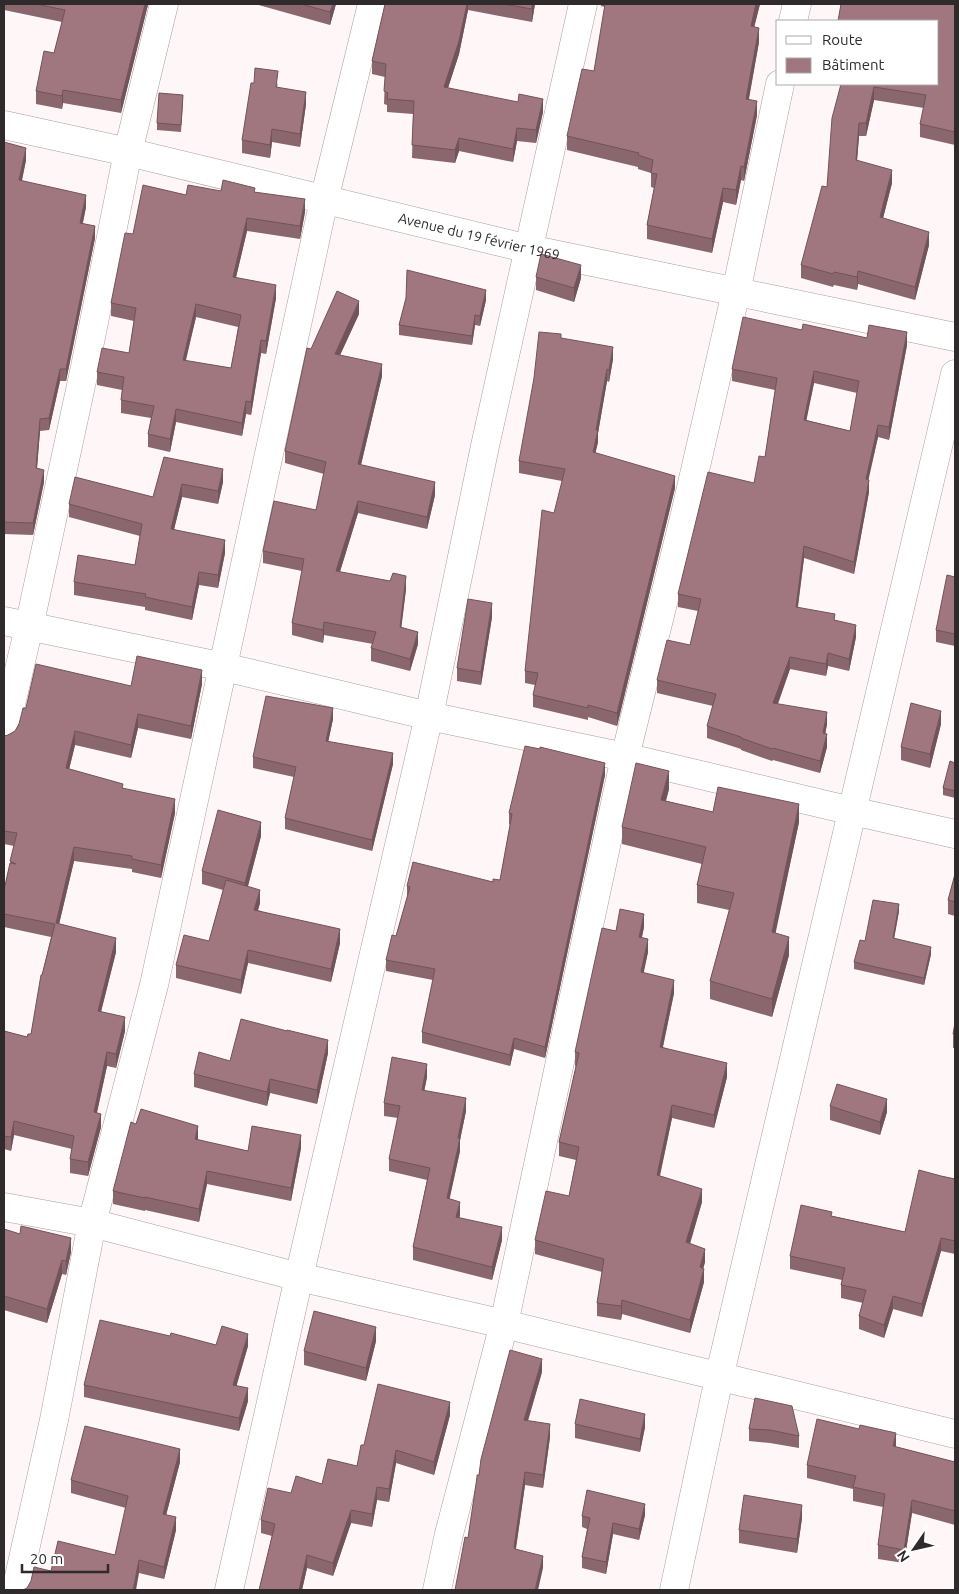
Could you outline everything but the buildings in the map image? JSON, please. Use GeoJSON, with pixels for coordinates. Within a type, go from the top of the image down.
{"type":"FeatureCollection","features":[{"type":"Feature","properties":{"kind":"street"},"geometry":{"type":"LineString","coordinates":[[4,734],[16,624],[85,367],[128,152],[164,4]]}},
{"type":"Feature","properties":{"kind":"street"},"geometry":{"type":"LineString","coordinates":[[16,1590],[54,1420],[92,1223],[154,985],[324,200],[372,4]]}},
{"type":"Feature","properties":{"kind":"street"},"geometry":{"type":"LineString","coordinates":[[229,1590],[299,1277],[429,716],[484,446],[583,4]]}},
{"type":"Feature","properties":{"kind":"street"},"geometry":{"type":"LineString","coordinates":[[793,20],[796,4]]}},
{"type":"Feature","properties":{"kind":"street"},"geometry":{"type":"LineString","coordinates":[[437,1590],[449,1534],[504,1324],[625,758],[685,514],[736,292],[780,85]]}},
{"type":"Feature","properties":{"kind":"street","name":"Avenue du 19 février 1969"},"geometry":{"type":"LineString","coordinates":[[4,125],[128,152],[529,249],[955,337]]}},
{"type":"Feature","properties":{"kind":"street"},"geometry":{"type":"LineString","coordinates":[[674,1590],[719,1378],[955,374]]}},
{"type":"Feature","properties":{"kind":"street"},"geometry":{"type":"LineString","coordinates":[[16,624],[224,667],[429,716],[625,758],[955,834]]}},
{"type":"Feature","properties":{"kind":"street"},"geometry":{"type":"LineString","coordinates":[[4,1207],[92,1223],[299,1277],[504,1324],[719,1378],[955,1434]]}}]}
